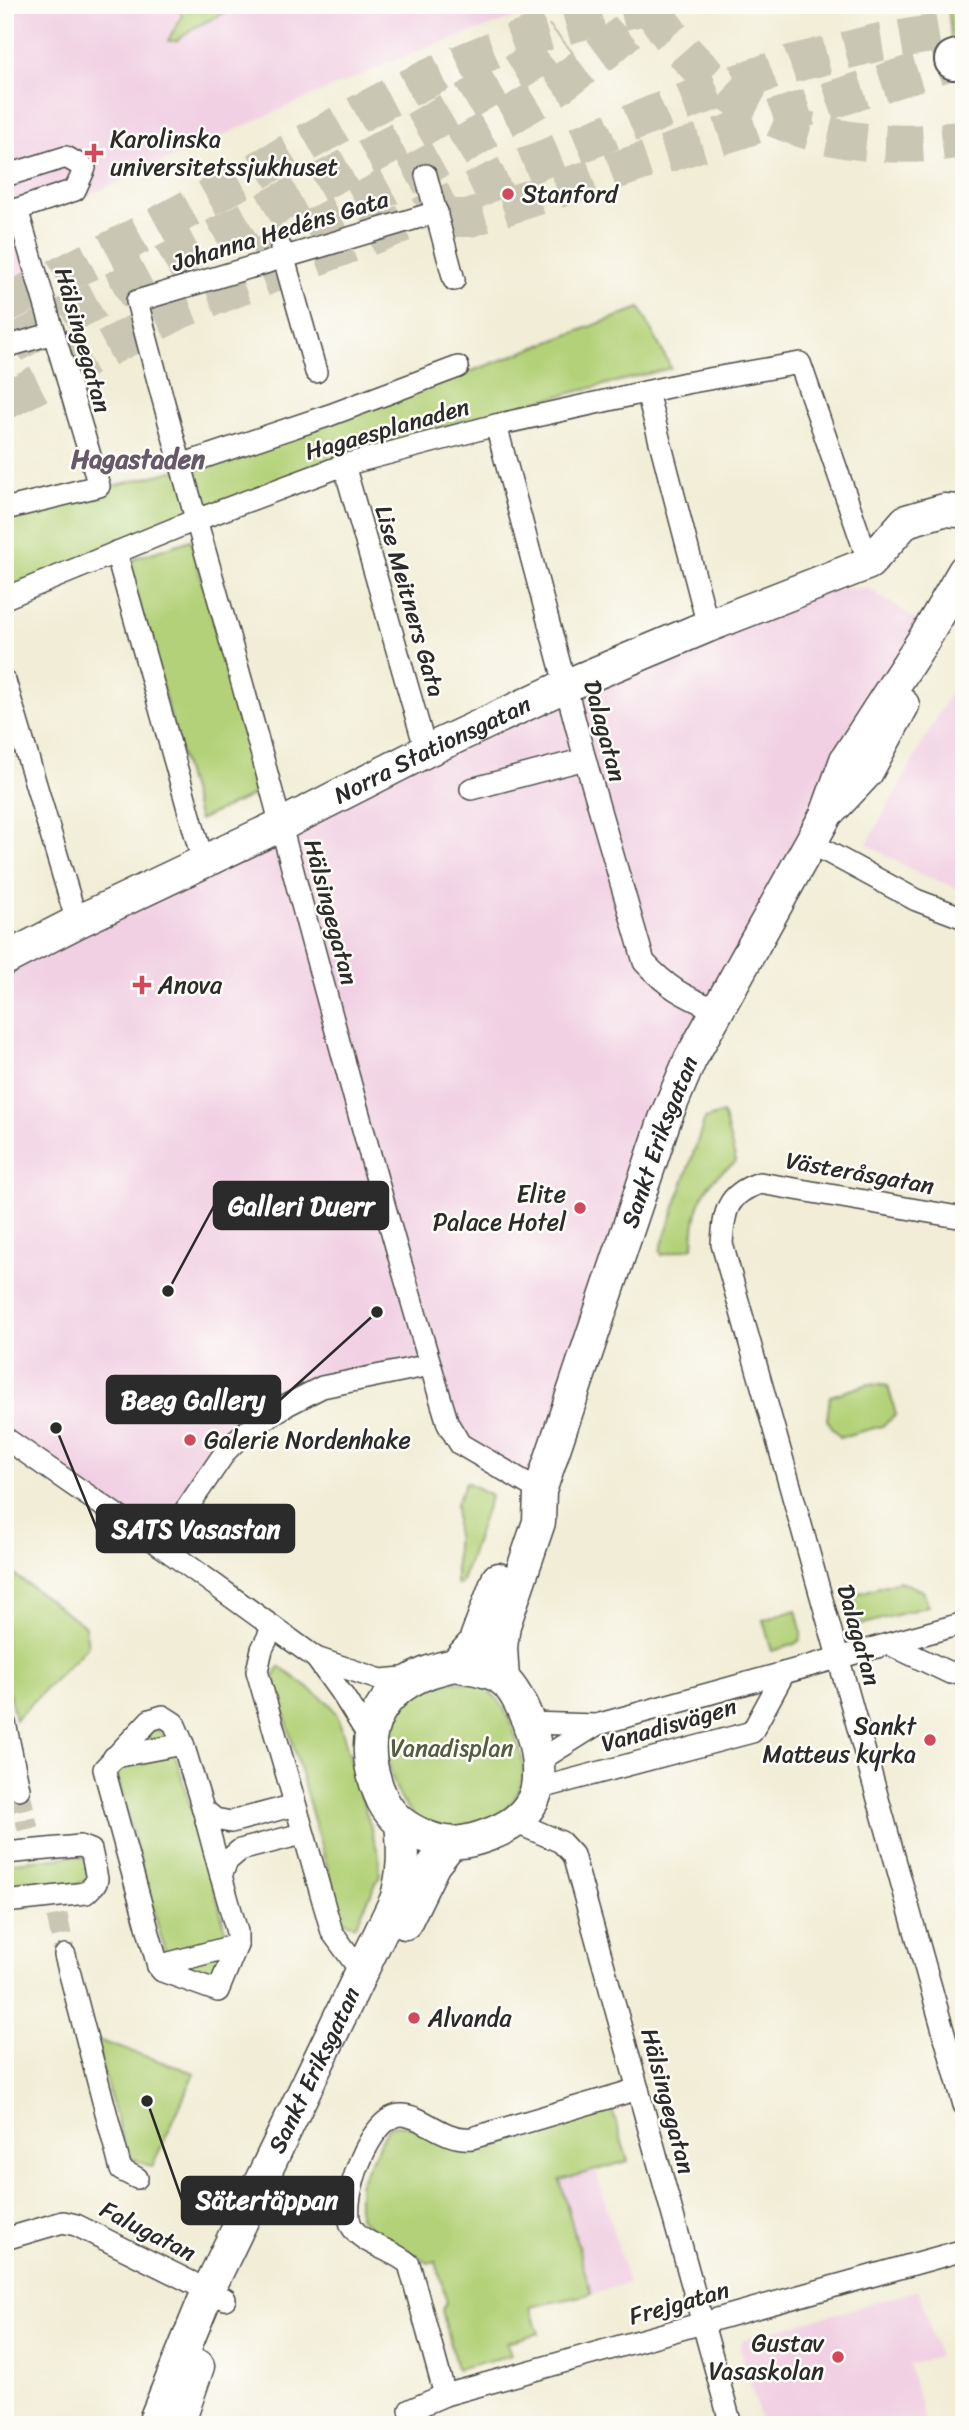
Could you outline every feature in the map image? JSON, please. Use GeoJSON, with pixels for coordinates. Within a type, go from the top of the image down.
{"type":"FeatureCollection","features":[{"type":"Feature","properties":{"kind":"main road","name":"Norra Stationsgatan"},"geometry":{"type":"LineString","coordinates":[[5,959],[281,825],[426,751],[565,686],[869,563],[906,521],[962,503]]}},
{"type":"Feature","properties":{"kind":"main road","name":"Sankt Eriksgatan"},"geometry":{"type":"LineString","coordinates":[[503,1680],[501,1647],[504,1625],[539,1522],[540,1490],[665,1119],[690,1060],[826,815],[846,760],[926,636],[964,571]]}},
{"type":"Feature","properties":{"kind":"main road","name":"Sankt Eriksgatan"},"geometry":{"type":"LineString","coordinates":[[826,815],[867,772],[933,651],[964,602]]}},
{"type":"Feature","properties":{"kind":"main road","name":"Sankt Eriksgatan"},"geometry":{"type":"LineString","coordinates":[[455,1665],[474,1644],[520,1518],[540,1490]]}},
{"type":"Feature","properties":{"kind":"main road"},"geometry":{"type":"LineString","coordinates":[[455,1665],[478,1669],[503,1680],[529,1723],[537,1775],[532,1801],[515,1822],[475,1840],[450,1844],[415,1832],[401,1824],[384,1803],[373,1773],[371,1740],[380,1708],[389,1695],[415,1677],[455,1665]]}},
{"type":"Feature","properties":{"kind":"main road","name":"Sankt Eriksgatan"},"geometry":{"type":"LineString","coordinates":[[178,2425],[197,2368],[216,2295],[396,1900],[403,1877],[401,1824]]}},
{"type":"Feature","properties":{"kind":"main road","name":"Sankt Eriksgatan"},"geometry":{"type":"LineString","coordinates":[[153,2425],[188,2342],[216,2295],[425,1881],[450,1844]]}},
{"type":"Feature","properties":{"kind":"main road"},"geometry":{"type":"LineString","coordinates":[[130,2425],[158,2366],[167,2355],[188,2342]]}},
{"type":"Feature","properties":{"kind":"street"},"geometry":{"type":"LineString","coordinates":[[5,176],[66,157],[85,168],[75,190],[11,211]]}},
{"type":"Feature","properties":{"kind":"street"},"geometry":{"type":"LineString","coordinates":[[426,175],[454,280]]}},
{"type":"Feature","properties":{"kind":"street","name":"Hälsingegatan"},"geometry":{"type":"LineString","coordinates":[[5,509],[99,486],[54,333],[11,211]]}},
{"type":"Feature","properties":{"kind":"street","name":"Johanna Hedéns Gata"},"geometry":{"type":"LineString","coordinates":[[137,301],[283,253],[437,212]]}},
{"type":"Feature","properties":{"kind":"street"},"geometry":{"type":"LineString","coordinates":[[283,253],[316,372]]}},
{"type":"Feature","properties":{"kind":"street","name":"Hälsingegatan"},"geometry":{"type":"LineString","coordinates":[[137,301],[195,521],[447,1424],[460,1444],[540,1490]]}},
{"type":"Feature","properties":{"kind":"street"},"geometry":{"type":"LineString","coordinates":[[5,347],[54,333]]}},
{"type":"Feature","properties":{"kind":"street","name":"Hagaesplanaden"},"geometry":{"type":"LineString","coordinates":[[5,598],[195,521],[344,465],[496,425],[647,392],[800,363],[869,563]]}},
{"type":"Feature","properties":{"kind":"street","name":"Hagaesplanaden"},"geometry":{"type":"LineString","coordinates":[[181,465],[330,415],[458,367]]}},
{"type":"Feature","properties":{"kind":"street"},"geometry":{"type":"LineString","coordinates":[[647,392],[708,626]]}},
{"type":"Feature","properties":{"kind":"street","name":"Dalagatan"},"geometry":{"type":"LineString","coordinates":[[496,425],[584,759],[644,962],[674,990],[718,1012]]}},
{"type":"Feature","properties":{"kind":"street","name":"Lise Meitners Gata"},"geometry":{"type":"LineString","coordinates":[[344,465],[426,751]]}},
{"type":"Feature","properties":{"kind":"street"},"geometry":{"type":"LineString","coordinates":[[116,552],[203,862]]}},
{"type":"Feature","properties":{"kind":"street"},"geometry":{"type":"LineString","coordinates":[[5,681],[77,922]]}},
{"type":"Feature","properties":{"kind":"street"},"geometry":{"type":"LineString","coordinates":[[471,789],[584,759]]}},
{"type":"Feature","properties":{"kind":"street"},"geometry":{"type":"LineString","coordinates":[[811,843],[916,900],[964,918]]}},
{"type":"Feature","properties":{"kind":"street","name":"Västeråsgatan"},"geometry":{"type":"LineString","coordinates":[[725,1261],[722,1244],[723,1213],[746,1188],[760,1183],[964,1218]]}},
{"type":"Feature","properties":{"kind":"street","name":"Dalagatan"},"geometry":{"type":"LineString","coordinates":[[725,1261],[964,2105]]}},
{"type":"Feature","properties":{"kind":"street"},"geometry":{"type":"LineString","coordinates":[[161,1546],[226,1451],[244,1433],[287,1405],[322,1387],[430,1365]]}},
{"type":"Feature","properties":{"kind":"street"},"geometry":{"type":"LineString","coordinates":[[5,1438],[316,1658],[381,1680],[415,1677]]}},
{"type":"Feature","properties":{"kind":"street","name":"Vanadisvägen"},"geometry":{"type":"LineString","coordinates":[[529,1723],[596,1725],[964,1623]]}},
{"type":"Feature","properties":{"kind":"street"},"geometry":{"type":"LineString","coordinates":[[273,1627],[262,1649],[257,1671],[332,1932],[362,1973]]}},
{"type":"Feature","properties":{"kind":"street"},"geometry":{"type":"LineString","coordinates":[[889,1644],[950,1674],[964,1670]]}},
{"type":"Feature","properties":{"kind":"street"},"geometry":{"type":"LineString","coordinates":[[316,1658],[371,1740]]}},
{"type":"Feature","properties":{"kind":"street","name":"Vanadisvägen"},"geometry":{"type":"LineString","coordinates":[[537,1775],[752,1732],[784,1673]]}},
{"type":"Feature","properties":{"kind":"street"},"geometry":{"type":"LineString","coordinates":[[163,1716],[174,1723],[183,1744],[237,1932],[237,1945],[218,1991],[162,1971],[158,1966],[104,1769],[150,1720],[163,1716]]}},
{"type":"Feature","properties":{"kind":"street"},"geometry":{"type":"LineString","coordinates":[[5,1723],[19,1789]]}},
{"type":"Feature","properties":{"kind":"street","name":"Vanadisvägen"},"geometry":{"type":"LineString","coordinates":[[537,1775],[596,1725]]}},
{"type":"Feature","properties":{"kind":"street"},"geometry":{"type":"LineString","coordinates":[[114,1757],[183,1744]]}},
{"type":"Feature","properties":{"kind":"street"},"geometry":{"type":"LineString","coordinates":[[203,1809],[215,1819],[231,1822],[295,1805]]}},
{"type":"Feature","properties":{"kind":"street","name":"Hälsingegatan"},"geometry":{"type":"LineString","coordinates":[[515,1822],[561,1842],[573,1855],[731,2425]]}},
{"type":"Feature","properties":{"kind":"street"},"geometry":{"type":"LineString","coordinates":[[221,1877],[227,1861],[240,1850],[302,1834]]}},
{"type":"Feature","properties":{"kind":"street"},"geometry":{"type":"LineString","coordinates":[[5,1853],[30,1840],[80,1846],[91,1850],[93,1854],[96,1883],[86,1893],[55,1906],[5,1902]]}},
{"type":"Feature","properties":{"kind":"street"},"geometry":{"type":"LineString","coordinates":[[158,1966],[237,1945]]}},
{"type":"Feature","properties":{"kind":"street"},"geometry":{"type":"LineString","coordinates":[[65,1955],[121,2170],[137,2178]]}},
{"type":"Feature","properties":{"kind":"street"},"geometry":{"type":"LineString","coordinates":[[445,2395],[409,2264],[398,2254],[359,2236],[350,2224],[348,2211],[354,2179],[360,2161],[383,2122],[394,2116],[405,2115],[461,2139],[472,2138],[638,2089]]}},
{"type":"Feature","properties":{"kind":"street","name":"Falugatan"},"geometry":{"type":"LineString","coordinates":[[5,2239],[63,2222],[76,2225],[216,2295]]}},
{"type":"Feature","properties":{"kind":"street","name":"Frejgatan"},"geometry":{"type":"LineString","coordinates":[[410,2410],[445,2395],[964,2250]]}},
{"type":"Feature","properties":{"kind":"shaded area","name":"Karolinska universitetssjukhuset"},"geometry":{"type":"Polygon","coordinates":[[[5,5],[553,5],[420,50],[80,199],[5,221],[5,5]]]}},
{"type":"Feature","properties":{"kind":"shaded area"},"geometry":{"type":"Polygon","coordinates":[[[18,222],[47,328],[5,340],[5,226],[18,222]]]}},
{"type":"Feature","properties":{"kind":"shaded area"},"geometry":{"type":"Polygon","coordinates":[[[868,588],[920,622],[686,1059],[538,1486],[462,1443],[432,1363],[319,1390],[243,1431],[161,1544],[5,1436],[5,955],[198,854],[827,589],[868,588]]]}},
{"type":"Feature","properties":{"kind":"shaded area"},"geometry":{"type":"Polygon","coordinates":[[[964,686],[964,891],[913,871],[867,844],[952,690],[964,686]]]}},
{"type":"Feature","properties":{"kind":"shaded area"},"geometry":{"type":"Polygon","coordinates":[[[596,2171],[628,2283],[592,2294],[560,2180],[596,2171]]]}},
{"type":"Feature","properties":{"kind":"shaded area","name":"Gustav Vasaskolan"},"geometry":{"type":"Polygon","coordinates":[[[919,2290],[938,2356],[909,2365],[926,2425],[762,2425],[740,2347],[744,2339],[919,2290]]]}},
{"type":"Feature","properties":{"kind":"green space"},"geometry":{"type":"Polygon","coordinates":[[[179,5],[240,5],[195,27],[176,41],[168,41],[182,16],[179,5]]]}},
{"type":"Feature","properties":{"kind":"green space"},"geometry":{"type":"Polygon","coordinates":[[[948,5],[964,5],[964,44],[952,48],[948,5]]]}},
{"type":"Feature","properties":{"kind":"green space"},"geometry":{"type":"Polygon","coordinates":[[[640,308],[671,368],[483,415],[346,456],[5,596],[5,512],[186,468],[456,377],[640,308]]]}},
{"type":"Feature","properties":{"kind":"green space"},"geometry":{"type":"Polygon","coordinates":[[[191,540],[257,785],[251,796],[199,820],[130,571],[131,563],[136,558],[191,540]]]}},
{"type":"Feature","properties":{"kind":"green space"},"geometry":{"type":"Polygon","coordinates":[[[723,1113],[736,1162],[716,1177],[704,1194],[695,1220],[693,1247],[662,1255],[660,1251],[705,1119],[723,1113]]]}},
{"type":"Feature","properties":{"kind":"green space"},"geometry":{"type":"Polygon","coordinates":[[[869,1384],[888,1386],[896,1415],[882,1426],[840,1437],[827,1420],[830,1396],[869,1384]]]}},
{"type":"Feature","properties":{"kind":"green space"},"geometry":{"type":"Polygon","coordinates":[[[466,1482],[491,1495],[461,1584],[458,1585],[456,1504],[466,1482]]]}},
{"type":"Feature","properties":{"kind":"green space"},"geometry":{"type":"Polygon","coordinates":[[[5,1568],[85,1626],[88,1646],[15,1720],[5,1673],[5,1568]]]}},
{"type":"Feature","properties":{"kind":"green space"},"geometry":{"type":"Polygon","coordinates":[[[899,1581],[923,1591],[928,1606],[861,1625],[856,1621],[850,1596],[899,1581]]]}},
{"type":"Feature","properties":{"kind":"green space"},"geometry":{"type":"Polygon","coordinates":[[[796,1610],[801,1630],[800,1640],[772,1651],[763,1620],[796,1610]]]}},
{"type":"Feature","properties":{"kind":"green space"},"geometry":{"type":"Polygon","coordinates":[[[280,1667],[330,1704],[338,1717],[379,1856],[380,1875],[356,1925],[345,1922],[340,1914],[274,1677],[280,1667]]]}},
{"type":"Feature","properties":{"kind":"green space","name":"Vanadisplan"},"geometry":{"type":"Polygon","coordinates":[[[451,1681],[479,1686],[499,1702],[513,1728],[523,1767],[517,1795],[501,1812],[480,1823],[449,1828],[435,1827],[422,1821],[406,1806],[392,1778],[387,1746],[394,1716],[403,1703],[420,1690],[451,1681]]]}},
{"type":"Feature","properties":{"kind":"green space"},"geometry":{"type":"Polygon","coordinates":[[[159,1729],[172,1744],[230,1945],[215,1982],[183,1970],[166,1956],[116,1772],[148,1733],[159,1729]]]}},
{"type":"Feature","properties":{"kind":"green space"},"geometry":{"type":"Polygon","coordinates":[[[74,1856],[86,1858],[88,1879],[77,1885],[5,1891],[5,1863],[74,1856]]]}},
{"type":"Feature","properties":{"kind":"green space"},"geometry":{"type":"Polygon","coordinates":[[[94,2039],[195,2073],[152,2167],[127,2156],[94,2039]]]}},
{"type":"Feature","properties":{"kind":"green space"},"geometry":{"type":"Polygon","coordinates":[[[612,2110],[628,2161],[560,2180],[591,2294],[530,2307],[539,2333],[507,2342],[511,2355],[457,2369],[442,2310],[447,2302],[436,2261],[427,2263],[383,2237],[359,2217],[359,2184],[389,2126],[406,2125],[455,2147],[472,2149],[612,2110]]]}},
{"type":"Feature","properties":{"kind":"tunnel"},"geometry":{"type":"LineString","coordinates":[[650,5],[678,45],[710,78],[746,103],[785,123],[827,136],[871,142],[917,143],[964,139]]}},
{"type":"Feature","properties":{"kind":"tunnel"},"geometry":{"type":"LineString","coordinates":[[5,304],[114,249],[427,79],[536,35],[651,5]]}},
{"type":"Feature","properties":{"kind":"tunnel"},"geometry":{"type":"LineString","coordinates":[[256,259],[455,150],[552,90],[606,50],[656,5]]}},
{"type":"Feature","properties":{"kind":"tunnel"},"geometry":{"type":"LineString","coordinates":[[5,401],[182,309],[417,218],[519,169],[671,107],[791,64],[880,42],[964,29]]}},
{"type":"Feature","properties":{"kind":"tunnel"},"geometry":{"type":"LineString","coordinates":[[13,344],[402,139],[536,60],[562,38]]}},
{"type":"Feature","properties":{"kind":"tunnel"},"geometry":{"type":"LineString","coordinates":[[447,218],[470,218],[954,60]]}},
{"type":"Feature","properties":{"kind":"tunnel"},"geometry":{"type":"LineString","coordinates":[[19,1789],[28,1829]]}},
{"type":"Feature","properties":{"kind":"tunnel"},"geometry":{"type":"LineString","coordinates":[[57,1915],[65,1955]]}},
{"type":"Feature","properties":{"kind":"place","name":"Karolinska universitetssjukhuset"},"geometry":{"type":"Point","coordinates":[94,153]}},
{"type":"Feature","properties":{"kind":"place","name":"Stanford"},"geometry":{"type":"Point","coordinates":[508,194]}},
{"type":"Feature","properties":{"kind":"place","name":"Anova"},"geometry":{"type":"Point","coordinates":[142,985]}},
{"type":"Feature","properties":{"kind":"place","name":"Elite Palace Hotel"},"geometry":{"type":"Point","coordinates":[580,1208]}},
{"type":"Feature","properties":{"kind":"place","name":"Galleri Duerr"},"geometry":{"type":"Point","coordinates":[168,1291]}},
{"type":"Feature","properties":{"kind":"place","name":"Beeg Gallery"},"geometry":{"type":"Point","coordinates":[377,1312]}},
{"type":"Feature","properties":{"kind":"place","name":"SATS Vasastan"},"geometry":{"type":"Point","coordinates":[56,1428]}},
{"type":"Feature","properties":{"kind":"place","name":"Galerie Nordenhake"},"geometry":{"type":"Point","coordinates":[190,1440]}},
{"type":"Feature","properties":{"kind":"place","name":"Sankt Matteus kyrka"},"geometry":{"type":"Point","coordinates":[930,1740]}},
{"type":"Feature","properties":{"kind":"place","name":"Alvanda"},"geometry":{"type":"Point","coordinates":[414,2018]}},
{"type":"Feature","properties":{"kind":"place","name":"Sätertäppan"},"geometry":{"type":"Point","coordinates":[147,2101]}},
{"type":"Feature","properties":{"kind":"place","name":"Gustav Vasaskolan"},"geometry":{"type":"Point","coordinates":[838,2357]}},
{"type":"Feature","properties":{"kind":"district","name":"Hagastaden"},"geometry":{"type":"Point","coordinates":[138,459]}}]}
